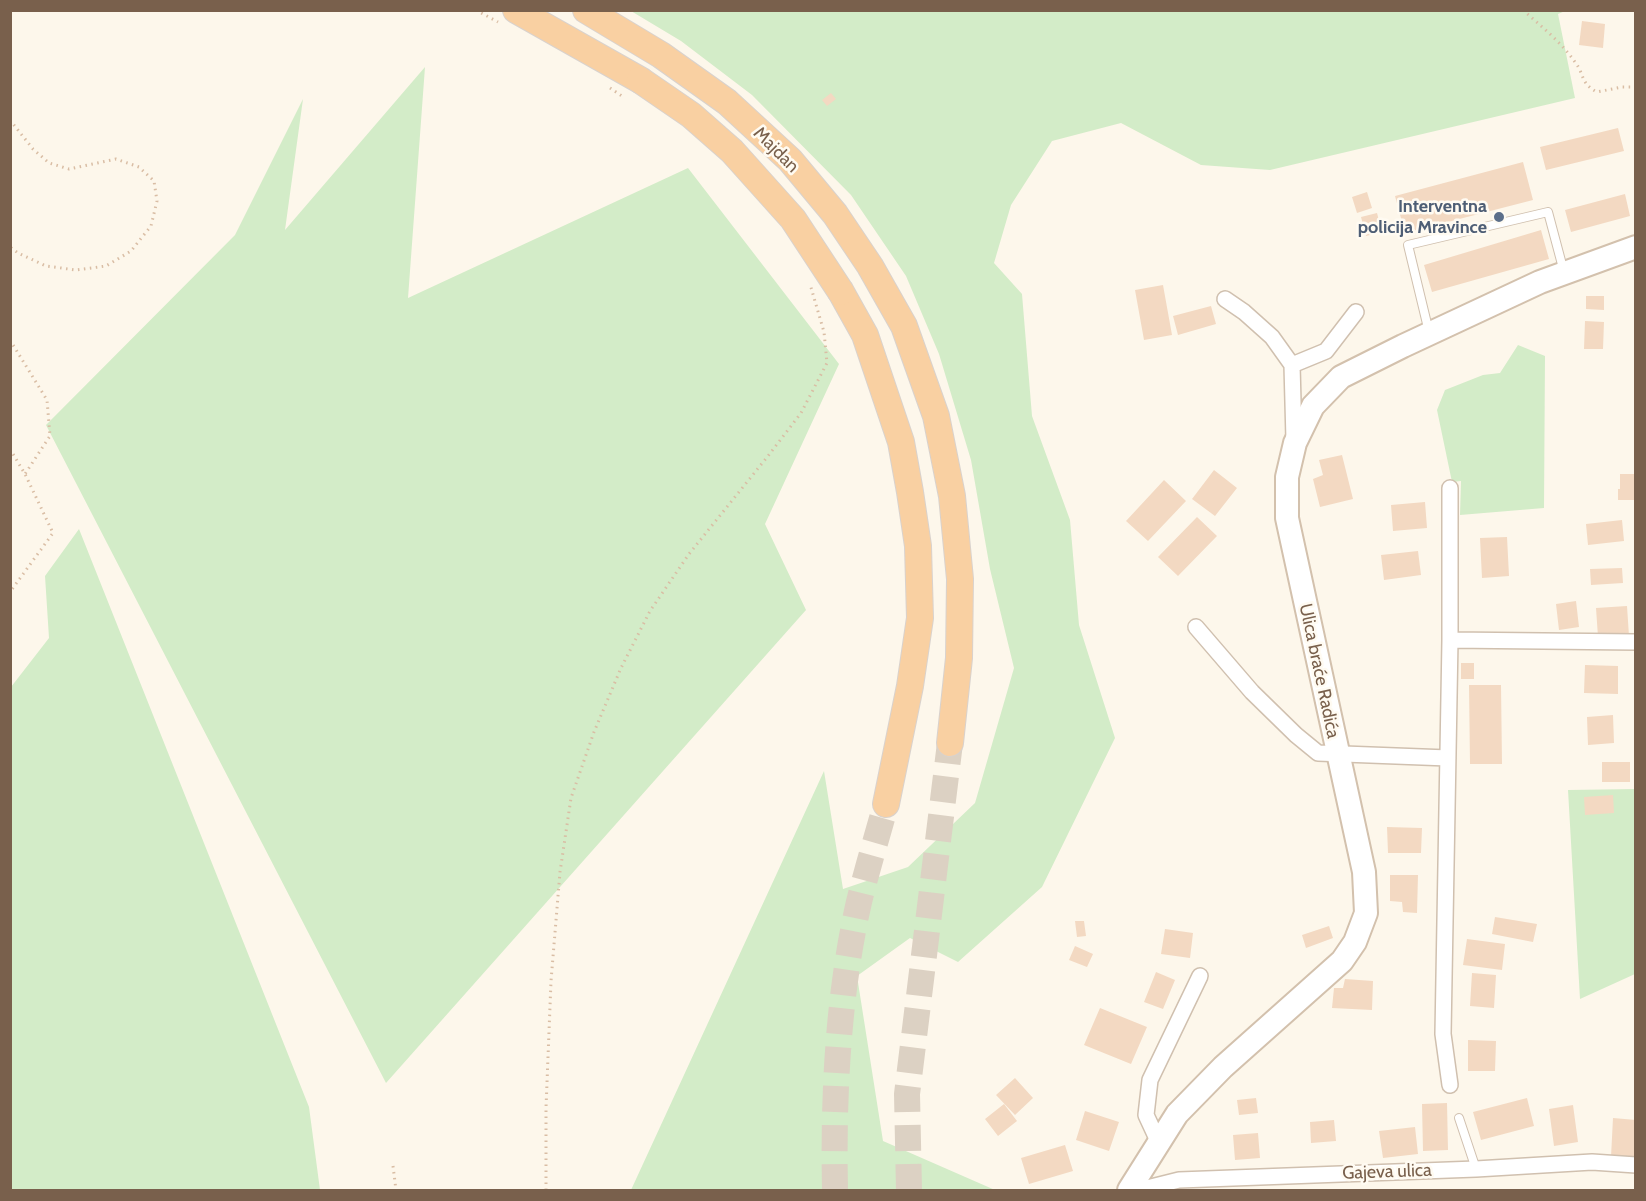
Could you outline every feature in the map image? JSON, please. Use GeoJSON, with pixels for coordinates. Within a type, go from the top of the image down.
{"type":"FeatureCollection","features":[{"type":"Feature","properties":{"kind":"highway","name":"Majdan"},"geometry":{"type":"LineString","coordinates":[[586,10],[661,55],[726,102],[790,160],[835,214],[870,266],[904,326],[936,416],[952,496],[960,579],[958,658],[950,743]]}},
{"type":"Feature","properties":{"kind":"highway","name":"Majdan"},"geometry":{"type":"LineString","coordinates":[[511,18],[637,89],[691,115],[732,151],[793,219],[841,292],[865,335],[901,442],[918,546],[920,618],[910,686],[886,804]]}},
{"type":"Feature","properties":{"kind":"main road","name":"Ulica braće Radića"},"geometry":{"type":"LineString","coordinates":[[1129,1191],[1177,1114],[1223,1066],[1342,961],[1355,942],[1366,913],[1364,872],[1287,518],[1287,477],[1294,443],[1313,406],[1341,377],[1430,333],[1540,282],[1635,247]]}},
{"type":"Feature","properties":{"kind":"street"},"geometry":{"type":"LineString","coordinates":[[1225,299],[1244,312],[1272,337],[1292,365],[1294,443]]}},
{"type":"Feature","properties":{"kind":"street"},"geometry":{"type":"LineString","coordinates":[[1292,365],[1326,351],[1356,312]]}},
{"type":"Feature","properties":{"kind":"street"},"geometry":{"type":"LineString","coordinates":[[1450,488],[1450,640],[1443,1034],[1450,1085]]}},
{"type":"Feature","properties":{"kind":"street"},"geometry":{"type":"LineString","coordinates":[[1196,627],[1252,692],[1318,753],[1448,758]]}},
{"type":"Feature","properties":{"kind":"street"},"geometry":{"type":"LineString","coordinates":[[1450,640],[1635,642]]}},
{"type":"Feature","properties":{"kind":"street"},"geometry":{"type":"LineString","coordinates":[[1159,1143],[1146,1116],[1150,1080],[1200,976]]}},
{"type":"Feature","properties":{"kind":"street","name":"Gajeva ulica"},"geometry":{"type":"LineString","coordinates":[[1139,1191],[1179,1185],[1592,1161],[1635,1165]]}},
{"type":"Feature","properties":{"kind":"lane"},"geometry":{"type":"LineString","coordinates":[[1430,333],[1408,245],[1548,212],[1565,273]]}},
{"type":"Feature","properties":{"kind":"lane"},"geometry":{"type":"LineString","coordinates":[[1459,1118],[1476,1169]]}},
{"type":"Feature","properties":{"kind":"path"},"geometry":{"type":"LineString","coordinates":[[476,10],[511,18]]}},
{"type":"Feature","properties":{"kind":"path"},"geometry":{"type":"LineString","coordinates":[[1523,10],[1548,32],[1576,62],[1587,87],[1597,92],[1635,87]]}},
{"type":"Feature","properties":{"kind":"path"},"geometry":{"type":"LineString","coordinates":[[602,84],[622,96],[637,89]]}},
{"type":"Feature","properties":{"kind":"path"},"geometry":{"type":"LineString","coordinates":[[10,120],[33,149],[49,163],[69,169],[116,159],[139,167],[154,181],[157,201],[151,226],[131,251],[106,266],[76,270],[46,266],[10,247]]}},
{"type":"Feature","properties":{"kind":"path"},"geometry":{"type":"LineString","coordinates":[[546,1191],[546,1108],[551,981],[560,872],[571,798],[598,722],[621,668],[650,611],[689,554],[801,413],[827,363],[824,332],[810,282]]}},
{"type":"Feature","properties":{"kind":"path"},"geometry":{"type":"LineString","coordinates":[[10,340],[47,400],[50,436],[25,474]]}},
{"type":"Feature","properties":{"kind":"path"},"geometry":{"type":"LineString","coordinates":[[10,449],[25,474],[53,533],[10,591]]}},
{"type":"Feature","properties":{"kind":"path"},"geometry":{"type":"LineString","coordinates":[[393,1166],[396,1191]]}},
{"type":"Feature","properties":{"kind":"green space"},"geometry":{"type":"Polygon","coordinates":[[[631,11],[1565,11],[1558,14],[1575,98],[1270,170],[1201,165],[1121,123],[1052,141],[1011,205],[994,263],[1022,294],[1032,416],[1070,520],[1079,625],[1115,738],[1042,887],[958,962],[910,938],[857,976],[883,1141],[995,1190],[631,1190],[824,771],[843,889],[908,867],[975,803],[1014,668],[990,569],[971,460],[939,354],[906,276],[851,195],[752,95],[681,41],[631,11]]]}},
{"type":"Feature","properties":{"kind":"green space"},"geometry":{"type":"Polygon","coordinates":[[[425,67],[408,298],[688,168],[839,364],[765,524],[806,610],[386,1083],[46,425],[235,235],[303,99],[285,230],[425,67]]]}},
{"type":"Feature","properties":{"kind":"green space"},"geometry":{"type":"Polygon","coordinates":[[[1518,345],[1545,356],[1544,508],[1460,515],[1461,481],[1452,482],[1437,410],[1445,390],[1483,375],[1500,373],[1518,345]]]}},
{"type":"Feature","properties":{"kind":"green space"},"geometry":{"type":"Polygon","coordinates":[[[79,529],[309,1107],[320,1190],[11,1190],[11,687],[49,638],[45,576],[79,529]]]}},
{"type":"Feature","properties":{"kind":"green space"},"geometry":{"type":"Polygon","coordinates":[[[1635,789],[1635,974],[1580,999],[1568,790],[1635,789]]]}},
{"type":"Feature","properties":{"kind":"building"},"geometry":{"type":"Polygon","coordinates":[[[1582,21],[1605,24],[1603,48],[1579,45],[1582,21]]]}},
{"type":"Feature","properties":{"kind":"building"},"geometry":{"type":"Polygon","coordinates":[[[831,93],[836,99],[827,106],[822,100],[831,93]]]}},
{"type":"Feature","properties":{"kind":"building"},"geometry":{"type":"Polygon","coordinates":[[[1618,128],[1624,151],[1546,170],[1540,147],[1618,128]]]}},
{"type":"Feature","properties":{"kind":"building"},"geometry":{"type":"Polygon","coordinates":[[[1523,162],[1533,200],[1405,233],[1395,196],[1523,162]]]}},
{"type":"Feature","properties":{"kind":"building"},"geometry":{"type":"Polygon","coordinates":[[[1367,192],[1372,208],[1357,213],[1352,197],[1367,192]]]}},
{"type":"Feature","properties":{"kind":"building"},"geometry":{"type":"Polygon","coordinates":[[[1625,194],[1630,216],[1571,232],[1565,210],[1625,194]]]}},
{"type":"Feature","properties":{"kind":"building"},"geometry":{"type":"Polygon","coordinates":[[[1377,213],[1382,232],[1366,236],[1361,217],[1377,213]]]}},
{"type":"Feature","properties":{"kind":"building"},"geometry":{"type":"Polygon","coordinates":[[[1541,230],[1549,259],[1432,292],[1424,265],[1541,230]]]}},
{"type":"Feature","properties":{"kind":"building"},"geometry":{"type":"Polygon","coordinates":[[[1163,285],[1172,335],[1144,340],[1135,290],[1163,285]]]}},
{"type":"Feature","properties":{"kind":"building"},"geometry":{"type":"Polygon","coordinates":[[[1586,296],[1604,296],[1604,310],[1586,309],[1586,296]]]}},
{"type":"Feature","properties":{"kind":"building"},"geometry":{"type":"Polygon","coordinates":[[[1211,306],[1216,324],[1178,335],[1173,316],[1211,306]]]}},
{"type":"Feature","properties":{"kind":"building"},"geometry":{"type":"Polygon","coordinates":[[[1585,321],[1604,322],[1603,349],[1584,349],[1585,321]]]}},
{"type":"Feature","properties":{"kind":"building"},"geometry":{"type":"Polygon","coordinates":[[[1342,455],[1353,499],[1320,507],[1313,479],[1323,475],[1319,460],[1342,455]]]}},
{"type":"Feature","properties":{"kind":"building"},"geometry":{"type":"Polygon","coordinates":[[[1214,470],[1237,488],[1215,516],[1192,499],[1214,470]]]}},
{"type":"Feature","properties":{"kind":"building"},"geometry":{"type":"Polygon","coordinates":[[[1620,474],[1636,474],[1636,500],[1618,500],[1620,474]]]}},
{"type":"Feature","properties":{"kind":"building"},"geometry":{"type":"Polygon","coordinates":[[[1164,480],[1186,501],[1148,541],[1126,521],[1164,480]]]}},
{"type":"Feature","properties":{"kind":"building"},"geometry":{"type":"Polygon","coordinates":[[[1425,502],[1427,528],[1393,531],[1391,505],[1425,502]]]}},
{"type":"Feature","properties":{"kind":"building"},"geometry":{"type":"Polygon","coordinates":[[[1197,517],[1217,536],[1178,576],[1158,557],[1197,517]]]}},
{"type":"Feature","properties":{"kind":"building"},"geometry":{"type":"Polygon","coordinates":[[[1622,520],[1624,541],[1588,545],[1586,524],[1622,520]]]}},
{"type":"Feature","properties":{"kind":"building"},"geometry":{"type":"Polygon","coordinates":[[[1507,537],[1509,576],[1482,578],[1480,538],[1507,537]]]}},
{"type":"Feature","properties":{"kind":"building"},"geometry":{"type":"Polygon","coordinates":[[[1418,551],[1421,575],[1384,580],[1381,555],[1418,551]]]}},
{"type":"Feature","properties":{"kind":"building"},"geometry":{"type":"Polygon","coordinates":[[[1622,568],[1623,583],[1591,585],[1590,569],[1622,568]]]}},
{"type":"Feature","properties":{"kind":"building"},"geometry":{"type":"Polygon","coordinates":[[[1576,601],[1579,627],[1559,630],[1556,604],[1576,601]]]}},
{"type":"Feature","properties":{"kind":"building"},"geometry":{"type":"Polygon","coordinates":[[[1627,606],[1629,636],[1598,637],[1596,608],[1627,606]]]}},
{"type":"Feature","properties":{"kind":"building"},"geometry":{"type":"Polygon","coordinates":[[[1461,663],[1474,663],[1474,679],[1461,679],[1461,663]]]}},
{"type":"Feature","properties":{"kind":"building"},"geometry":{"type":"Polygon","coordinates":[[[1585,665],[1618,666],[1618,694],[1584,693],[1585,665]]]}},
{"type":"Feature","properties":{"kind":"building"},"geometry":{"type":"Polygon","coordinates":[[[1469,685],[1501,685],[1502,764],[1470,764],[1469,685]]]}},
{"type":"Feature","properties":{"kind":"building"},"geometry":{"type":"Polygon","coordinates":[[[1613,715],[1614,743],[1588,745],[1587,717],[1613,715]]]}},
{"type":"Feature","properties":{"kind":"building"},"geometry":{"type":"Polygon","coordinates":[[[1602,762],[1630,762],[1630,782],[1602,782],[1602,762]]]}},
{"type":"Feature","properties":{"kind":"building"},"geometry":{"type":"Polygon","coordinates":[[[1613,795],[1614,813],[1585,815],[1584,797],[1613,795]]]}},
{"type":"Feature","properties":{"kind":"building"},"geometry":{"type":"Polygon","coordinates":[[[1387,827],[1422,828],[1421,853],[1388,853],[1387,827]]]}},
{"type":"Feature","properties":{"kind":"building"},"geometry":{"type":"Polygon","coordinates":[[[1390,875],[1418,875],[1417,913],[1403,912],[1402,902],[1390,901],[1390,875]]]}},
{"type":"Feature","properties":{"kind":"building"},"geometry":{"type":"Polygon","coordinates":[[[1495,917],[1537,924],[1533,942],[1492,934],[1495,917]]]}},
{"type":"Feature","properties":{"kind":"building"},"geometry":{"type":"Polygon","coordinates":[[[1075,921],[1084,921],[1086,936],[1077,937],[1075,921]]]}},
{"type":"Feature","properties":{"kind":"building"},"geometry":{"type":"Polygon","coordinates":[[[1329,926],[1333,938],[1306,948],[1302,935],[1329,926]]]}},
{"type":"Feature","properties":{"kind":"building"},"geometry":{"type":"Polygon","coordinates":[[[1165,929],[1193,933],[1190,958],[1161,954],[1165,929]]]}},
{"type":"Feature","properties":{"kind":"building"},"geometry":{"type":"Polygon","coordinates":[[[1467,939],[1505,944],[1502,970],[1463,965],[1467,939]]]}},
{"type":"Feature","properties":{"kind":"building"},"geometry":{"type":"Polygon","coordinates":[[[1075,946],[1093,954],[1087,967],[1069,960],[1075,946]]]}},
{"type":"Feature","properties":{"kind":"building"},"geometry":{"type":"Polygon","coordinates":[[[1156,972],[1175,980],[1163,1009],[1144,1002],[1156,972]]]}},
{"type":"Feature","properties":{"kind":"building"},"geometry":{"type":"Polygon","coordinates":[[[1472,973],[1496,975],[1494,1008],[1470,1006],[1472,973]]]}},
{"type":"Feature","properties":{"kind":"building"},"geometry":{"type":"Polygon","coordinates":[[[1345,979],[1373,981],[1372,1010],[1332,1008],[1334,988],[1343,988],[1345,979]]]}},
{"type":"Feature","properties":{"kind":"building"},"geometry":{"type":"Polygon","coordinates":[[[1100,1008],[1147,1027],[1131,1064],[1084,1045],[1100,1008]]]}},
{"type":"Feature","properties":{"kind":"building"},"geometry":{"type":"Polygon","coordinates":[[[1468,1040],[1496,1041],[1495,1071],[1468,1071],[1468,1040]]]}},
{"type":"Feature","properties":{"kind":"building"},"geometry":{"type":"Polygon","coordinates":[[[1015,1078],[1033,1098],[1015,1115],[996,1095],[1015,1078]]]}},
{"type":"Feature","properties":{"kind":"building"},"geometry":{"type":"Polygon","coordinates":[[[1256,1098],[1258,1113],[1239,1115],[1237,1100],[1256,1098]]]}},
{"type":"Feature","properties":{"kind":"building"},"geometry":{"type":"Polygon","coordinates":[[[1527,1098],[1534,1126],[1481,1140],[1473,1112],[1527,1098]]]}},
{"type":"Feature","properties":{"kind":"building"},"geometry":{"type":"Polygon","coordinates":[[[1447,1103],[1448,1150],[1423,1151],[1422,1104],[1447,1103]]]}},
{"type":"Feature","properties":{"kind":"building"},"geometry":{"type":"Polygon","coordinates":[[[1004,1104],[1017,1121],[998,1136],[985,1119],[1004,1104]]]}},
{"type":"Feature","properties":{"kind":"building"},"geometry":{"type":"Polygon","coordinates":[[[1573,1105],[1578,1142],[1554,1146],[1549,1109],[1573,1105]]]}},
{"type":"Feature","properties":{"kind":"building"},"geometry":{"type":"Polygon","coordinates":[[[1085,1111],[1119,1122],[1109,1151],[1076,1140],[1085,1111]]]}},
{"type":"Feature","properties":{"kind":"building"},"geometry":{"type":"Polygon","coordinates":[[[1613,1118],[1636,1120],[1636,1158],[1611,1157],[1613,1118]]]}},
{"type":"Feature","properties":{"kind":"building"},"geometry":{"type":"Polygon","coordinates":[[[1334,1120],[1336,1141],[1311,1143],[1310,1122],[1334,1120]]]}},
{"type":"Feature","properties":{"kind":"building"},"geometry":{"type":"Polygon","coordinates":[[[1415,1127],[1418,1154],[1383,1158],[1379,1131],[1415,1127]]]}},
{"type":"Feature","properties":{"kind":"building"},"geometry":{"type":"Polygon","coordinates":[[[1258,1133],[1260,1158],[1235,1160],[1233,1135],[1258,1133]]]}},
{"type":"Feature","properties":{"kind":"building"},"geometry":{"type":"Polygon","coordinates":[[[1065,1145],[1073,1171],[1029,1184],[1021,1158],[1065,1145]]]}},
{"type":"Feature","properties":{"kind":"tunnel"},"geometry":{"type":"LineString","coordinates":[[909,1190],[907,1094],[950,743]]}},
{"type":"Feature","properties":{"kind":"tunnel"},"geometry":{"type":"LineString","coordinates":[[835,1190],[836,1082],[846,973],[859,902],[886,804]]}},
{"type":"Feature","properties":{"kind":"place","name":"Interventna policija Mravince"},"geometry":{"type":"Point","coordinates":[1499,217]}}]}
